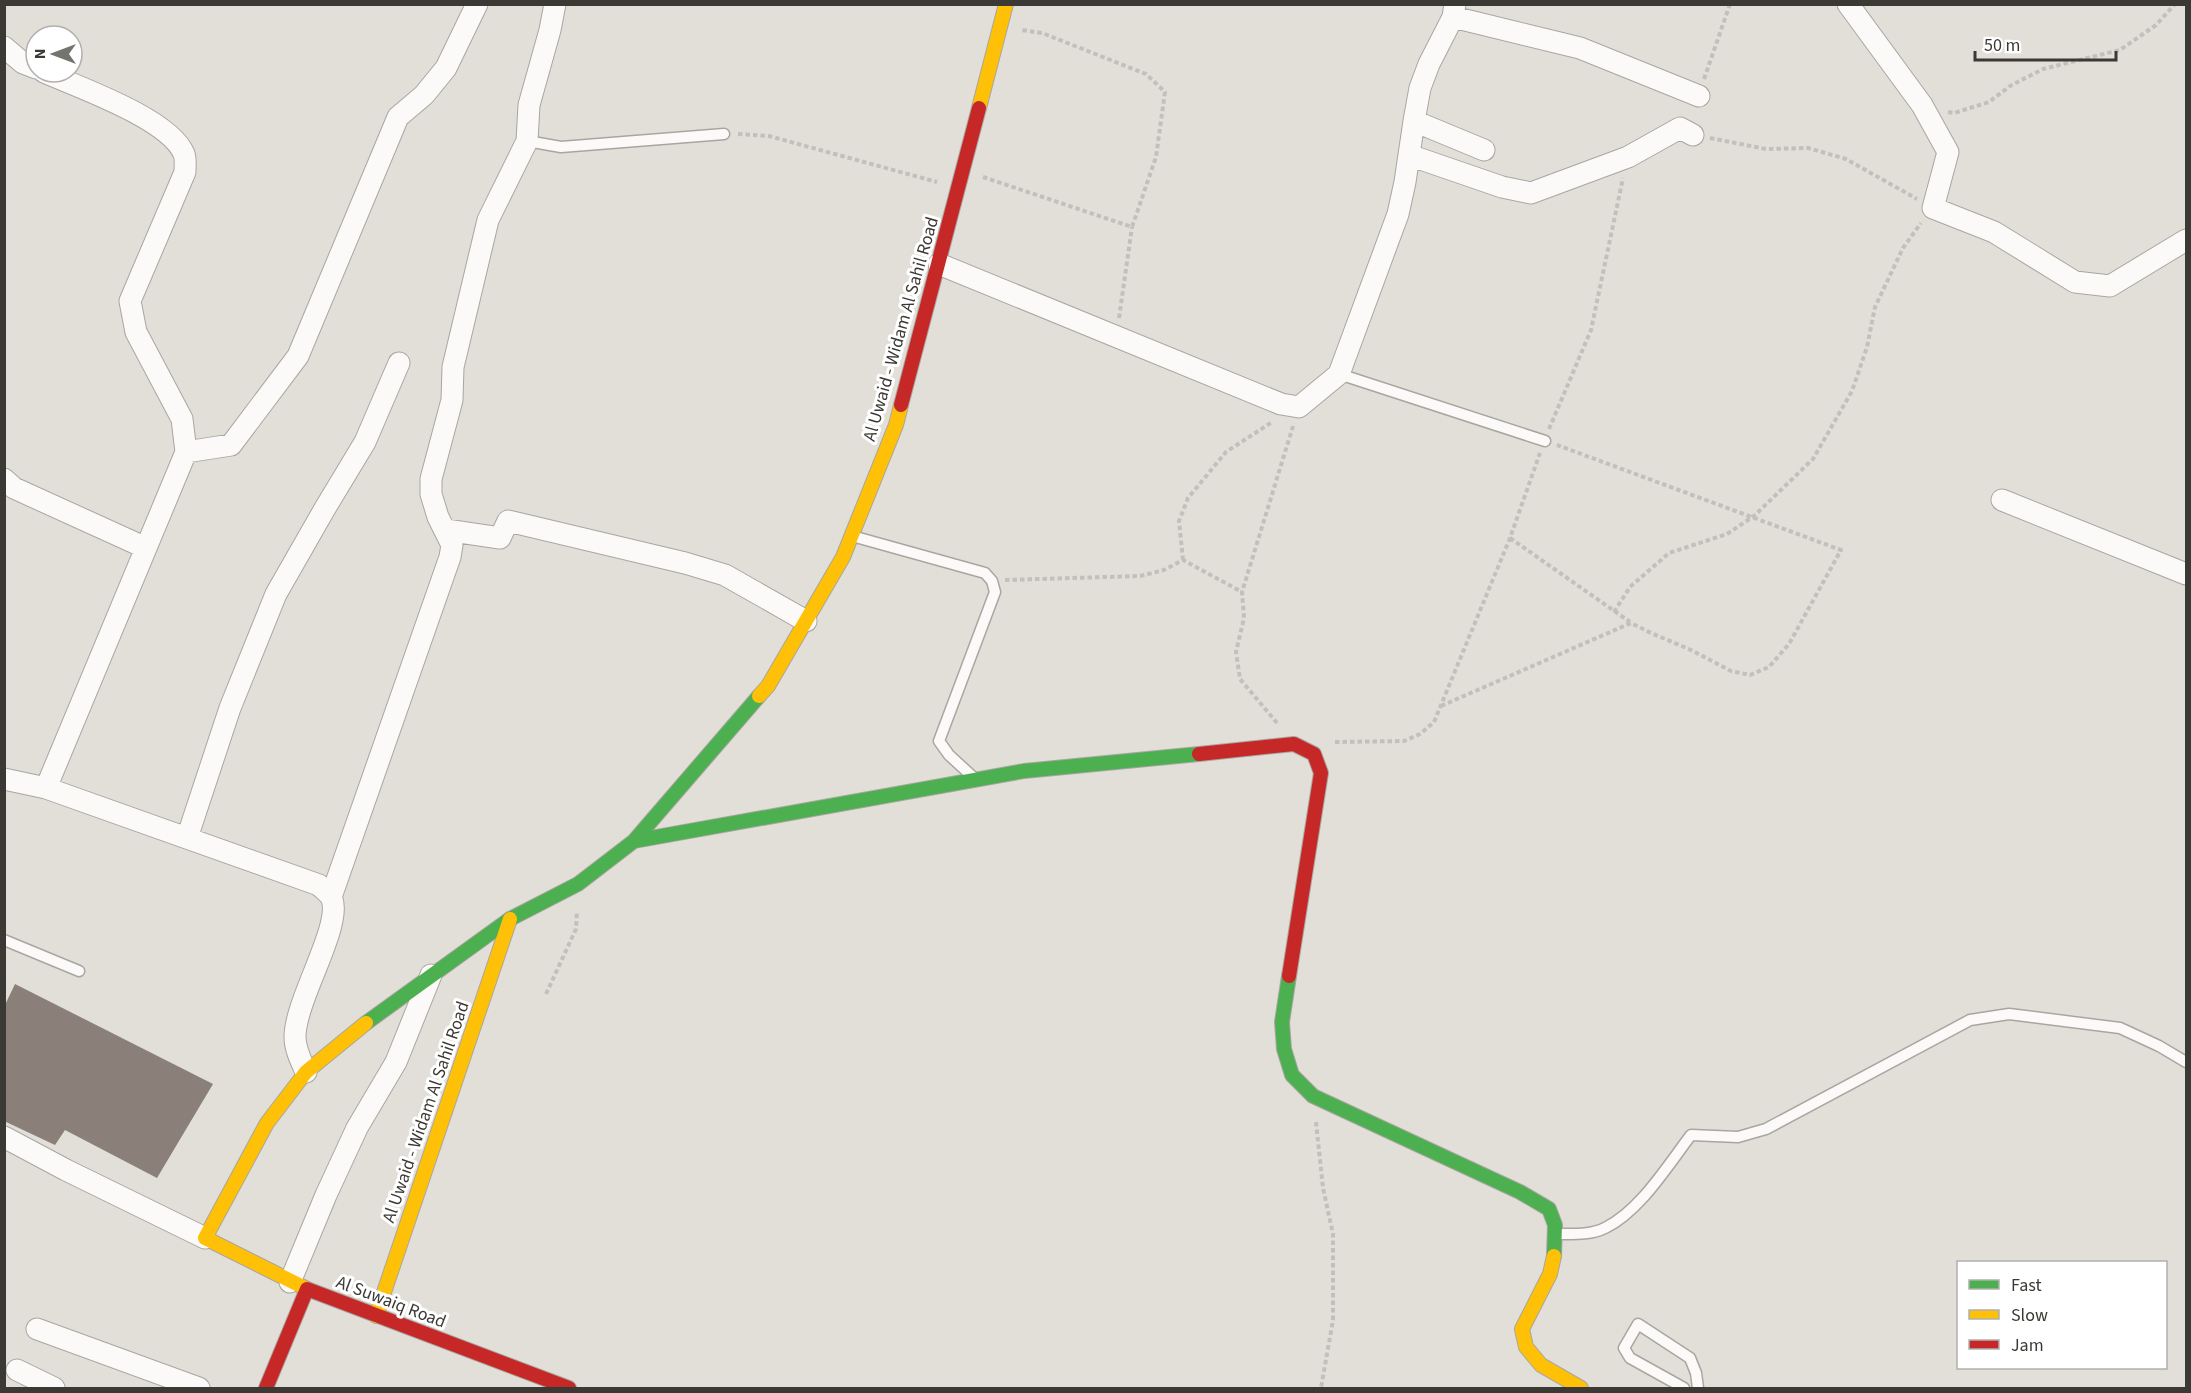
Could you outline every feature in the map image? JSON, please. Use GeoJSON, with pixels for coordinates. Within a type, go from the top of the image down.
{"type":"FeatureCollection","features":[{"type":"Feature","properties":{"kind":"main road","name":"Al Uwaid - Widam Al Sahil Road"},"geometry":{"type":"LineString","coordinates":[[205,1238],[267,1123],[306,1072],[375,1016],[510,919],[578,884],[634,841],[768,686],[843,557],[896,425],[1006,4]]}},
{"type":"Feature","properties":{"kind":"main road"},"geometry":{"type":"LineString","coordinates":[[634,841],[1024,771],[1294,744],[1314,754],[1321,773],[1282,1022],[1284,1048],[1292,1075],[1313,1096],[1520,1192],[1549,1209],[1555,1225],[1556,1249],[1550,1274],[1522,1329],[1526,1347],[1541,1365],[1581,1389]]}},
{"type":"Feature","properties":{"kind":"main road","name":"Al Uwaid - Widam Al Sahil Road"},"geometry":{"type":"LineString","coordinates":[[376,1316],[510,919]]}},
{"type":"Feature","properties":{"kind":"main road","name":"Al Suwaiq Road"},"geometry":{"type":"LineString","coordinates":[[205,1238],[299,1285],[569,1389]]}},
{"type":"Feature","properties":{"kind":"main road"},"geometry":{"type":"LineString","coordinates":[[266,1389],[299,1285]]}},
{"type":"Feature","properties":{"kind":"street"},"geometry":{"type":"LineString","coordinates":[[186,452],[231,445],[298,356],[398,117],[424,95],[446,68],[477,4]]}},
{"type":"Feature","properties":{"kind":"street"},"geometry":{"type":"LineString","coordinates":[[306,1072],[299,1058],[295,1038],[298,1017],[334,915],[331,897],[450,557],[452,545],[438,517],[431,494],[431,479],[452,400],[453,367],[488,220],[527,141],[529,105],[555,4]]}},
{"type":"Feature","properties":{"kind":"street"},"geometry":{"type":"LineString","coordinates":[[1848,4],[1922,105],[1948,152],[1933,208],[1994,232],[2075,282],[2110,286],[2187,240]]}},
{"type":"Feature","properties":{"kind":"street"},"geometry":{"type":"LineString","coordinates":[[939,264],[1281,404],[1299,407],[1339,374],[1398,214],[1420,88],[1454,11],[1580,48],[1698,96]]}},
{"type":"Feature","properties":{"kind":"street"},"geometry":{"type":"LineString","coordinates":[[4,47],[24,63]]}},
{"type":"Feature","properties":{"kind":"street"},"geometry":{"type":"LineString","coordinates":[[46,788],[186,452],[182,419],[136,332],[130,301],[184,172],[184,155],[174,140],[147,118],[71,84]]}},
{"type":"Feature","properties":{"kind":"street"},"geometry":{"type":"LineString","coordinates":[[1414,121],[1484,150]]}},
{"type":"Feature","properties":{"kind":"street"},"geometry":{"type":"LineString","coordinates":[[1409,156],[1502,187],[1530,193],[1628,157],[1680,128],[1693,135]]}},
{"type":"Feature","properties":{"kind":"street"},"geometry":{"type":"LineString","coordinates":[[187,838],[231,708],[276,594],[365,442],[399,363]]}},
{"type":"Feature","properties":{"kind":"street"},"geometry":{"type":"LineString","coordinates":[[4,479],[14,488],[146,548]]}},
{"type":"Feature","properties":{"kind":"street"},"geometry":{"type":"LineString","coordinates":[[2002,500],[2187,574]]}},
{"type":"Feature","properties":{"kind":"street"},"geometry":{"type":"LineString","coordinates":[[446,530],[500,538],[508,521],[685,563],[725,575],[806,621]]}},
{"type":"Feature","properties":{"kind":"street"},"geometry":{"type":"LineString","coordinates":[[4,779],[46,788],[319,885],[331,897]]}},
{"type":"Feature","properties":{"kind":"street"},"geometry":{"type":"LineString","coordinates":[[299,1285],[326,1195],[357,1128],[396,1062],[432,974]]}},
{"type":"Feature","properties":{"kind":"street"},"geometry":{"type":"LineString","coordinates":[[4,1137],[205,1238]]}},
{"type":"Feature","properties":{"kind":"street"},"geometry":{"type":"LineString","coordinates":[[37,1329],[199,1389]]}},
{"type":"Feature","properties":{"kind":"street"},"geometry":{"type":"LineString","coordinates":[[16,1370],[54,1389]]}},
{"type":"Feature","properties":{"kind":"lane"},"geometry":{"type":"LineString","coordinates":[[527,141],[561,147],[724,134]]}},
{"type":"Feature","properties":{"kind":"lane"},"geometry":{"type":"LineString","coordinates":[[1339,374],[1545,441]]}},
{"type":"Feature","properties":{"kind":"lane"},"geometry":{"type":"LineString","coordinates":[[852,536],[985,573],[993,581],[995,592],[939,741],[949,755],[976,780]]}},
{"type":"Feature","properties":{"kind":"lane"},"geometry":{"type":"LineString","coordinates":[[4,940],[79,971]]}},
{"type":"Feature","properties":{"kind":"lane"},"geometry":{"type":"LineString","coordinates":[[1556,1234],[1581,1234],[1605,1228],[1640,1202],[1691,1135],[1738,1137],[1766,1129],[1970,1020],[2009,1014],[2120,1028],[2187,1062]]}},
{"type":"Feature","properties":{"kind":"lane"},"geometry":{"type":"LineString","coordinates":[[1684,1389],[1630,1358],[1624,1348],[1638,1324],[1690,1358],[1696,1372],[1698,1389]]}},
{"type":"Feature","properties":{"kind":"path"},"geometry":{"type":"LineString","coordinates":[[1698,96],[1730,4]]}},
{"type":"Feature","properties":{"kind":"path"},"geometry":{"type":"LineString","coordinates":[[1922,105],[1954,114],[1989,102],[2010,86],[2043,69],[2121,50],[2156,25],[2175,4]]}},
{"type":"Feature","properties":{"kind":"path"},"geometry":{"type":"LineString","coordinates":[[1000,26],[1042,33],[1146,74],[1165,92],[1156,157],[1132,226],[1117,337]]}},
{"type":"Feature","properties":{"kind":"path"},"geometry":{"type":"LineString","coordinates":[[724,134],[769,136],[958,188]]}},
{"type":"Feature","properties":{"kind":"path"},"geometry":{"type":"LineString","coordinates":[[1614,612],[1630,587],[1669,553],[1727,534],[1754,516],[1813,459],[1852,391],[1867,346],[1875,307],[1903,248],[1933,208],[1846,159],[1808,148],[1766,149],[1693,135]]}},
{"type":"Feature","properties":{"kind":"path"},"geometry":{"type":"LineString","coordinates":[[1329,743],[1404,741],[1420,734],[1434,722],[1510,538],[1545,441],[1591,330],[1628,157]]}},
{"type":"Feature","properties":{"kind":"path"},"geometry":{"type":"LineString","coordinates":[[963,170],[1132,226]]}},
{"type":"Feature","properties":{"kind":"path"},"geometry":{"type":"LineString","coordinates":[[1183,560],[1179,521],[1188,498],[1226,452],[1256,431],[1299,407]]}},
{"type":"Feature","properties":{"kind":"path"},"geometry":{"type":"LineString","coordinates":[[1294,744],[1240,679],[1236,652],[1244,618],[1242,592],[1299,407]]}},
{"type":"Feature","properties":{"kind":"path"},"geometry":{"type":"LineString","coordinates":[[1510,538],[1631,623],[1731,671],[1750,675],[1768,667],[1789,644],[1840,550],[1754,516],[1545,441]]}},
{"type":"Feature","properties":{"kind":"path"},"geometry":{"type":"LineString","coordinates":[[993,581],[1140,576],[1164,570],[1183,560]]}},
{"type":"Feature","properties":{"kind":"path"},"geometry":{"type":"LineString","coordinates":[[1183,560],[1242,592]]}},
{"type":"Feature","properties":{"kind":"path"},"geometry":{"type":"LineString","coordinates":[[1441,706],[1631,623]]}},
{"type":"Feature","properties":{"kind":"path"},"geometry":{"type":"LineString","coordinates":[[546,994],[576,929],[578,884]]}},
{"type":"Feature","properties":{"kind":"path"},"geometry":{"type":"LineString","coordinates":[[1313,1096],[1323,1188],[1333,1234],[1333,1320],[1321,1389]]}},
{"type":"Feature","properties":{"kind":"building"},"geometry":{"type":"Polygon","coordinates":[[[15,984],[213,1084],[157,1178],[65,1130],[55,1145],[4,1121],[4,1007],[15,984]]]}},
{"type":"Feature","properties":{"kind":"traffic: fast"},"geometry":{"type":"LineString","coordinates":[[366,1023],[510,919],[578,884],[634,841],[759,696]]}},
{"type":"Feature","properties":{"kind":"traffic: fast"},"geometry":{"type":"LineString","coordinates":[[634,841],[1024,771],[1199,754]]}},
{"type":"Feature","properties":{"kind":"traffic: fast"},"geometry":{"type":"LineString","coordinates":[[1289,976],[1282,1022],[1284,1049],[1292,1075],[1313,1096],[1520,1192],[1549,1209],[1555,1225],[1554,1256]]}},
{"type":"Feature","properties":{"kind":"traffic: slow"},"geometry":{"type":"LineString","coordinates":[[979,108],[1006,4]]}},
{"type":"Feature","properties":{"kind":"traffic: slow"},"geometry":{"type":"LineString","coordinates":[[759,696],[768,686],[843,557],[896,425],[901,405]]}},
{"type":"Feature","properties":{"kind":"traffic: slow"},"geometry":{"type":"LineString","coordinates":[[376,1316],[510,919]]}},
{"type":"Feature","properties":{"kind":"traffic: slow"},"geometry":{"type":"LineString","coordinates":[[307,1289],[205,1238],[267,1123],[306,1072],[366,1023]]}},
{"type":"Feature","properties":{"kind":"traffic: slow"},"geometry":{"type":"LineString","coordinates":[[1554,1256],[1550,1274],[1522,1329],[1526,1347],[1541,1365],[1581,1388]]}},
{"type":"Feature","properties":{"kind":"traffic: jam"},"geometry":{"type":"LineString","coordinates":[[901,405],[979,108]]}},
{"type":"Feature","properties":{"kind":"traffic: jam"},"geometry":{"type":"LineString","coordinates":[[1199,754],[1294,744],[1314,754],[1321,773],[1289,976]]}},
{"type":"Feature","properties":{"kind":"traffic: jam"},"geometry":{"type":"LineString","coordinates":[[266,1388],[307,1289],[569,1388]]}}]}
